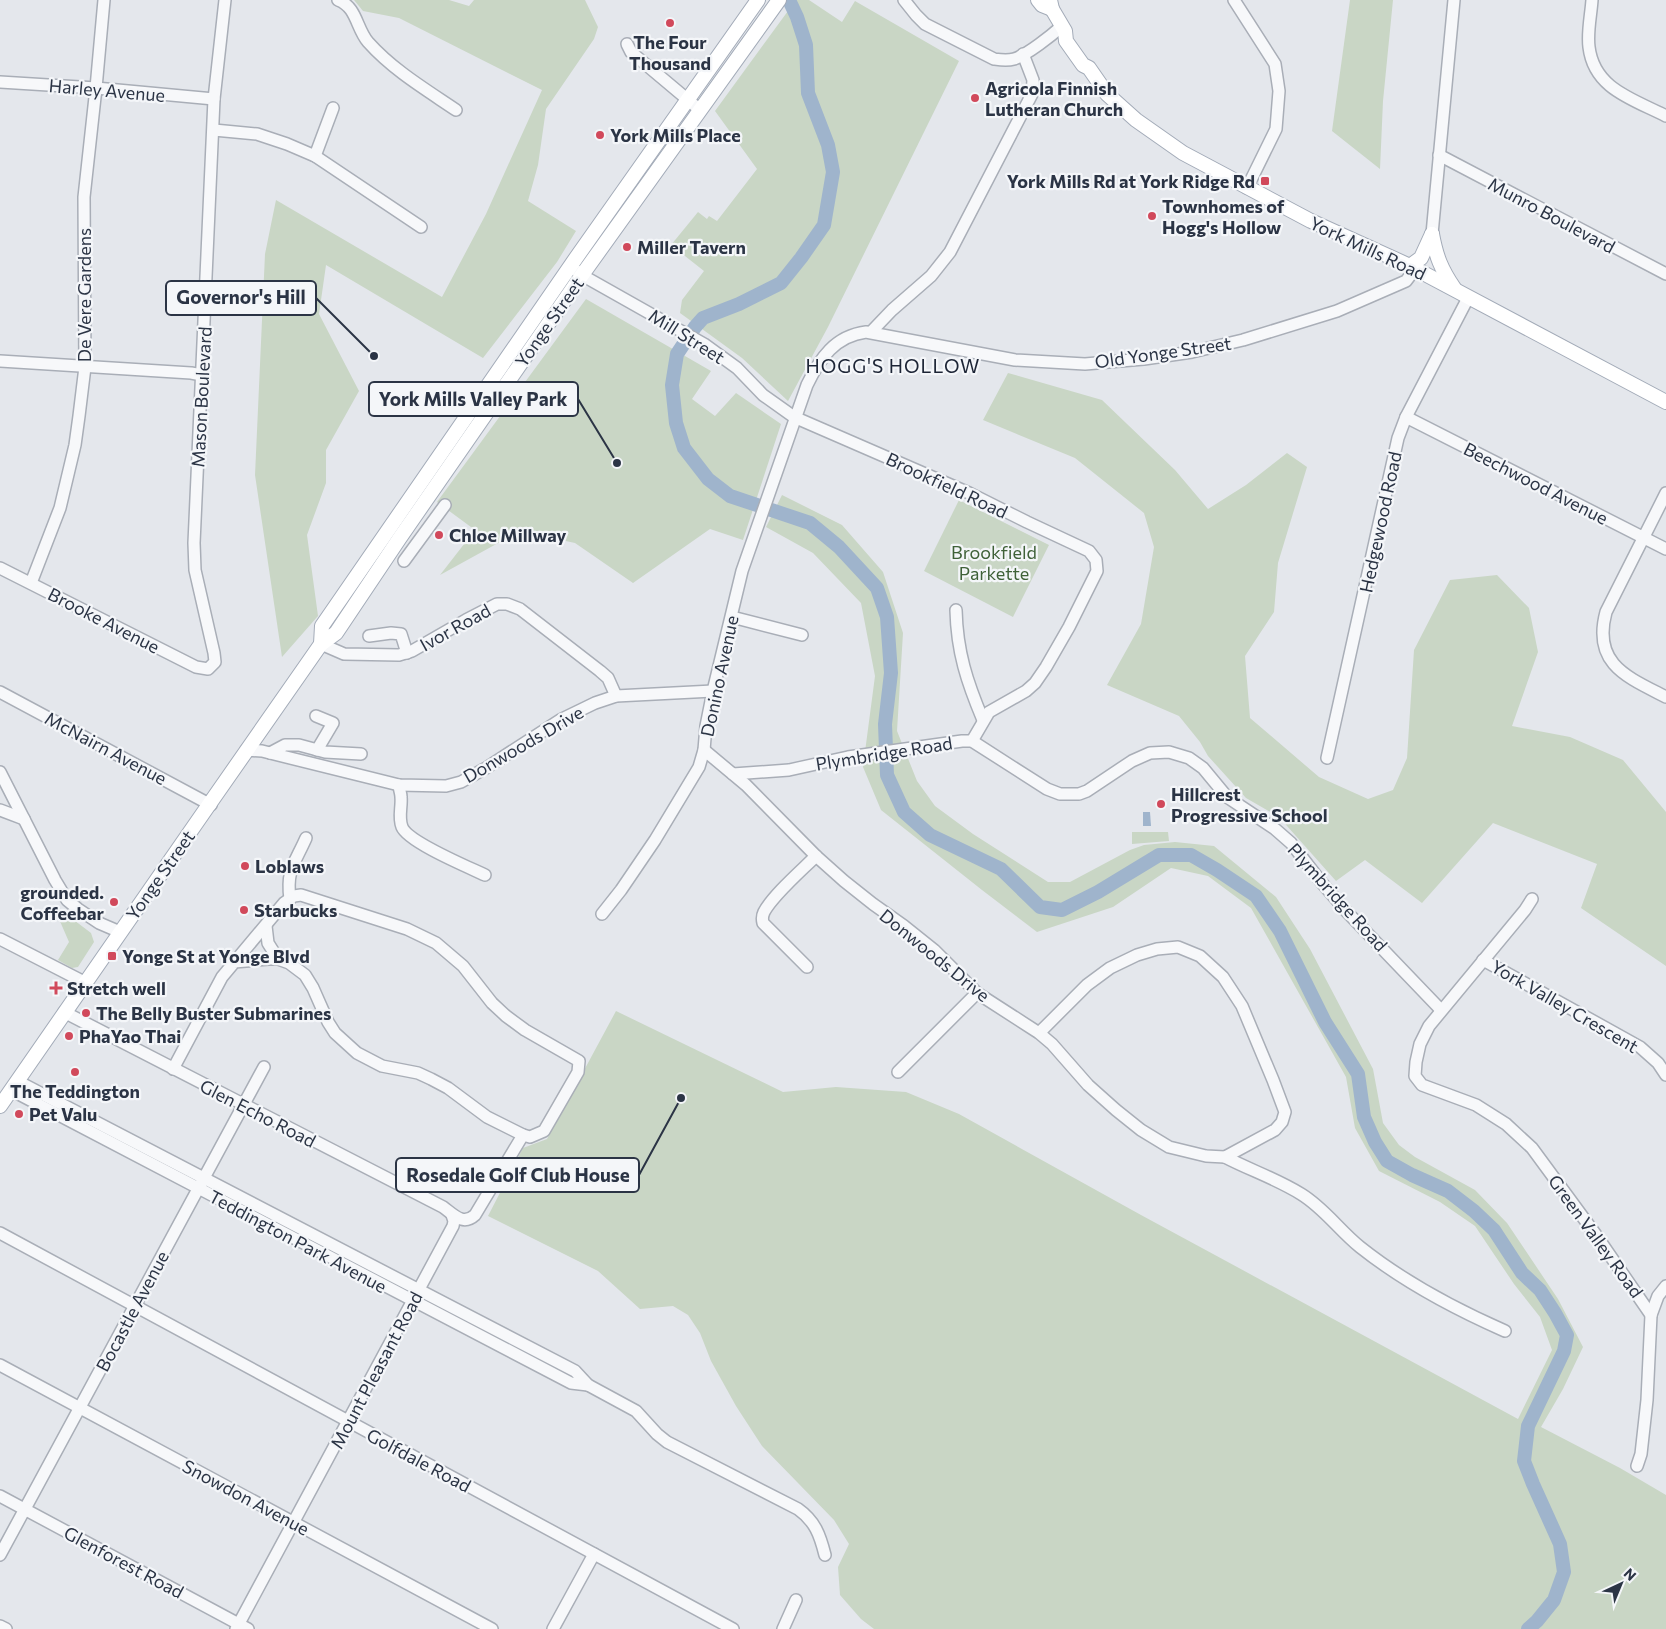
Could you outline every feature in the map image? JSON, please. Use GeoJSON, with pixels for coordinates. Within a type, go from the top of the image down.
{"type":"FeatureCollection","features":[{"type":"Feature","properties":{"kind":"main road","name":"Yonge Street"},"geometry":{"type":"LineString","coordinates":[[410,510],[570,266],[758,0]]}},
{"type":"Feature","properties":{"kind":"main road","name":"Yonge Street"},"geometry":{"type":"LineString","coordinates":[[7,1093],[211,804],[246,750],[321,644],[322,626],[410,510],[779,0]]}},
{"type":"Feature","properties":{"kind":"main road","name":"York Mills Road"},"geometry":{"type":"LineString","coordinates":[[1038,0],[1042,5],[1051,4],[1064,28],[1066,41],[1083,65],[1089,68],[1107,94],[1140,124],[1182,153],[1311,221],[1413,268],[1666,402]]}},
{"type":"Feature","properties":{"kind":"main road"},"geometry":{"type":"LineString","coordinates":[[1413,268],[1429,256],[1432,248],[1432,234]]}},
{"type":"Feature","properties":{"kind":"main road"},"geometry":{"type":"LineString","coordinates":[[1432,234],[1440,264],[1455,290]]}},
{"type":"Feature","properties":{"kind":"street","name":"De Vere Gardens"},"geometry":{"type":"LineString","coordinates":[[31,583],[55,525],[68,477],[78,426],[85,367],[84,197],[104,0]]}},
{"type":"Feature","properties":{"kind":"street","name":"Mason Boulevard"},"geometry":{"type":"LineString","coordinates":[[208,669],[215,662],[215,658],[194,561],[194,518],[214,130],[214,98],[225,0]]}},
{"type":"Feature","properties":{"kind":"street"},"geometry":{"type":"LineString","coordinates":[[904,0],[925,24],[991,58],[1015,59],[1064,28]]}},
{"type":"Feature","properties":{"kind":"street"},"geometry":{"type":"LineString","coordinates":[[1234,0],[1275,64],[1279,91],[1276,129],[1247,188]]}},
{"type":"Feature","properties":{"kind":"street"},"geometry":{"type":"LineString","coordinates":[[1432,234],[1454,0]]}},
{"type":"Feature","properties":{"kind":"street"},"geometry":{"type":"LineString","coordinates":[[1592,0],[1589,45],[1592,62],[1600,76],[1618,92],[1666,116]]}},
{"type":"Feature","properties":{"kind":"street"},"geometry":{"type":"LineString","coordinates":[[341,1],[352,10],[363,36],[380,55],[402,74],[456,110]]}},
{"type":"Feature","properties":{"kind":"street"},"geometry":{"type":"LineString","coordinates":[[627,44],[631,52],[700,110]]}},
{"type":"Feature","properties":{"kind":"street"},"geometry":{"type":"LineString","coordinates":[[871,332],[940,266],[960,236],[1032,94],[1033,80],[1023,54]]}},
{"type":"Feature","properties":{"kind":"street","name":"Harley Avenue"},"geometry":{"type":"LineString","coordinates":[[0,82],[214,98]]}},
{"type":"Feature","properties":{"kind":"street"},"geometry":{"type":"LineString","coordinates":[[315,156],[334,108]]}},
{"type":"Feature","properties":{"kind":"street"},"geometry":{"type":"LineString","coordinates":[[214,130],[257,134],[315,156],[421,227]]}},
{"type":"Feature","properties":{"kind":"street","name":"Munro Boulevard"},"geometry":{"type":"LineString","coordinates":[[1439,155],[1666,274]]}},
{"type":"Feature","properties":{"kind":"street","name":"Mill Street"},"geometry":{"type":"LineString","coordinates":[[570,266],[704,344],[737,368],[763,395],[794,417]]}},
{"type":"Feature","properties":{"kind":"street","name":"Old Yonge Street"},"geometry":{"type":"LineString","coordinates":[[794,417],[811,376],[832,348],[848,336],[871,332],[1015,360],[1085,364],[1144,359],[1192,352],[1244,340],[1337,310],[1406,281],[1413,268]]}},
{"type":"Feature","properties":{"kind":"street","name":"Hedgewood Road"},"geometry":{"type":"LineString","coordinates":[[1327,758],[1398,438],[1406,416],[1468,298]]}},
{"type":"Feature","properties":{"kind":"street"},"geometry":{"type":"LineString","coordinates":[[0,361],[202,375]]}},
{"type":"Feature","properties":{"kind":"street","name":"Beechwood Avenue"},"geometry":{"type":"LineString","coordinates":[[1406,416],[1666,549]]}},
{"type":"Feature","properties":{"kind":"street","name":"Donino Avenue"},"geometry":{"type":"LineString","coordinates":[[602,914],[655,840],[699,767],[704,750],[706,726],[713,691],[744,563],[763,513],[794,417]]}},
{"type":"Feature","properties":{"kind":"street","name":"Brookfield Road"},"geometry":{"type":"LineString","coordinates":[[794,417],[970,493],[1089,551],[1096,560],[1097,571],[1046,668],[1035,683],[1026,691],[988,712],[983,720]]}},
{"type":"Feature","properties":{"kind":"street"},"geometry":{"type":"LineString","coordinates":[[1666,493],[1606,612],[1602,633],[1604,648],[1615,666],[1634,681],[1666,697]]}},
{"type":"Feature","properties":{"kind":"street"},"geometry":{"type":"LineString","coordinates":[[404,560],[445,505]]}},
{"type":"Feature","properties":{"kind":"street"},"geometry":{"type":"LineString","coordinates":[[410,510],[432,524]]}},
{"type":"Feature","properties":{"kind":"street","name":"Brooke Avenue"},"geometry":{"type":"LineString","coordinates":[[0,568],[196,667],[208,669]]}},
{"type":"Feature","properties":{"kind":"street","name":"Ivor Road"},"geometry":{"type":"LineString","coordinates":[[321,644],[344,654],[388,655],[407,653],[497,604],[507,604],[520,609],[600,671],[608,678],[616,696]]}},
{"type":"Feature","properties":{"kind":"street"},"geometry":{"type":"LineString","coordinates":[[956,610],[956,628],[961,658],[970,689],[983,720],[972,741]]}},
{"type":"Feature","properties":{"kind":"street"},"geometry":{"type":"LineString","coordinates":[[732,617],[802,635]]}},
{"type":"Feature","properties":{"kind":"street"},"geometry":{"type":"LineString","coordinates":[[369,636],[391,633],[401,634],[407,653]]}},
{"type":"Feature","properties":{"kind":"street","name":"Donwoods Drive"},"geometry":{"type":"LineString","coordinates":[[246,750],[262,751],[398,786],[446,786],[461,782],[560,720],[595,703],[616,696],[713,691]]}},
{"type":"Feature","properties":{"kind":"street","name":"McNairn Avenue"},"geometry":{"type":"LineString","coordinates":[[2,694],[211,804]]}},
{"type":"Feature","properties":{"kind":"street"},"geometry":{"type":"LineString","coordinates":[[316,716],[333,723],[317,750]]}},
{"type":"Feature","properties":{"kind":"street","name":"Plymbridge Road"},"geometry":{"type":"LineString","coordinates":[[734,774],[789,770],[848,757],[916,746],[951,741],[972,741],[1031,780],[1060,794],[1079,794],[1087,791],[1132,761],[1150,753],[1169,752],[1189,758],[1203,768],[1227,797],[1275,829],[1291,843],[1347,912],[1441,1010]]}},
{"type":"Feature","properties":{"kind":"street"},"geometry":{"type":"LineString","coordinates":[[270,753],[286,745],[299,745],[331,753],[361,754]]}},
{"type":"Feature","properties":{"kind":"street","name":"Donwoods Drive"},"geometry":{"type":"LineString","coordinates":[[704,750],[734,774],[816,856],[873,904],[934,950],[977,993],[1040,1033],[1088,1085],[1141,1130],[1168,1147],[1206,1156],[1225,1157],[1272,1178],[1301,1194],[1323,1210],[1360,1247],[1385,1264],[1426,1290],[1478,1319],[1506,1331]]}},
{"type":"Feature","properties":{"kind":"street"},"geometry":{"type":"LineString","coordinates":[[0,794],[2,778]]}},
{"type":"Feature","properties":{"kind":"street"},"geometry":{"type":"LineString","coordinates":[[2,778],[67,900],[99,923],[120,932]]}},
{"type":"Feature","properties":{"kind":"street"},"geometry":{"type":"LineString","coordinates":[[398,786],[401,795],[399,817],[406,834],[485,875]]}},
{"type":"Feature","properties":{"kind":"street"},"geometry":{"type":"LineString","coordinates":[[0,810],[24,819]]}},
{"type":"Feature","properties":{"kind":"street"},"geometry":{"type":"LineString","coordinates":[[290,899],[289,874],[306,838]]}},
{"type":"Feature","properties":{"kind":"street"},"geometry":{"type":"LineString","coordinates":[[807,967],[763,923],[762,917],[772,900],[816,856]]}},
{"type":"Feature","properties":{"kind":"street"},"geometry":{"type":"LineString","coordinates":[[173,1069],[222,977],[234,962],[266,926],[284,903],[297,896],[306,896],[399,926],[428,938],[442,947],[458,960],[492,1003],[506,1016],[526,1030],[570,1055],[578,1062],[578,1072],[544,1132],[530,1137],[523,1136],[487,1117],[448,1088],[431,1079],[418,1073],[382,1066],[357,1053],[335,1033],[305,974],[289,963],[278,959],[234,962]]}},
{"type":"Feature","properties":{"kind":"street"},"geometry":{"type":"LineString","coordinates":[[1441,1010],[1525,910],[1532,899]]}},
{"type":"Feature","properties":{"kind":"street"},"geometry":{"type":"LineString","coordinates":[[266,926],[268,943],[278,959]]}},
{"type":"Feature","properties":{"kind":"street"},"geometry":{"type":"LineString","coordinates":[[0,939],[84,982]]}},
{"type":"Feature","properties":{"kind":"street"},"geometry":{"type":"LineString","coordinates":[[1040,1033],[1087,985],[1110,968],[1137,955],[1156,949],[1178,947],[1200,956],[1223,977],[1242,1006],[1285,1112],[1282,1122],[1275,1130],[1225,1157]]}},
{"type":"Feature","properties":{"kind":"street","name":"York Valley Crescent"},"geometry":{"type":"LineString","coordinates":[[1483,960],[1640,1047],[1658,1063],[1666,1075]]}},
{"type":"Feature","properties":{"kind":"street"},"geometry":{"type":"LineString","coordinates":[[898,1072],[977,993]]}},
{"type":"Feature","properties":{"kind":"street","name":"Green Valley Road"},"geometry":{"type":"LineString","coordinates":[[1441,1010],[1429,1026],[1420,1044],[1415,1076],[1422,1085],[1476,1105],[1506,1124],[1532,1148],[1596,1235],[1651,1316],[1647,1400],[1641,1454],[1637,1466]]}},
{"type":"Feature","properties":{"kind":"street","name":"Glen Echo Road"},"geometry":{"type":"LineString","coordinates":[[64,1012],[443,1207],[452,1215]]}},
{"type":"Feature","properties":{"kind":"street","name":"Bocastle Avenue"},"geometry":{"type":"LineString","coordinates":[[0,1555],[264,1067]]}},
{"type":"Feature","properties":{"kind":"street","name":"Teddington Park Avenue"},"geometry":{"type":"LineString","coordinates":[[7,1093],[201,1183],[416,1295],[571,1383],[588,1385],[636,1411],[667,1442],[805,1514],[813,1522],[825,1555]]}},
{"type":"Feature","properties":{"kind":"street"},"geometry":{"type":"LineString","coordinates":[[452,1215],[466,1220],[475,1215],[523,1136]]}},
{"type":"Feature","properties":{"kind":"street","name":"Mount Pleasant Road"},"geometry":{"type":"LineString","coordinates":[[241,1627],[293,1522],[349,1422],[454,1224],[452,1215]]}},
{"type":"Feature","properties":{"kind":"street","name":"Golfdale Road"},"geometry":{"type":"LineString","coordinates":[[0,1233],[733,1629]]}},
{"type":"Feature","properties":{"kind":"street"},"geometry":{"type":"LineString","coordinates":[[1651,1316],[1658,1296],[1666,1286]]}},
{"type":"Feature","properties":{"kind":"street","name":"Snowdon Avenue"},"geometry":{"type":"LineString","coordinates":[[0,1365],[492,1629]]}},
{"type":"Feature","properties":{"kind":"street","name":"Glenforest Road"},"geometry":{"type":"LineString","coordinates":[[0,1496],[241,1627]]}},
{"type":"Feature","properties":{"kind":"street"},"geometry":{"type":"LineString","coordinates":[[553,1629],[594,1554]]}},
{"type":"Feature","properties":{"kind":"street"},"geometry":{"type":"LineString","coordinates":[[783,1629],[796,1600]]}},
{"type":"Feature","properties":{"kind":"street"},"geometry":{"type":"LineString","coordinates":[[0,1626],[6,1629]]}},
{"type":"Feature","properties":{"kind":"green space"},"geometry":{"type":"Polygon","coordinates":[[[354,0],[449,0],[469,6],[474,0],[585,0],[598,27],[594,39],[546,109],[538,165],[528,201],[576,231],[557,262],[483,358],[326,265],[319,314],[359,391],[326,450],[326,483],[307,535],[318,616],[282,657],[255,475],[265,254],[276,200],[442,297],[486,214],[542,90],[399,18],[363,11],[354,0]]]}},
{"type":"Feature","properties":{"kind":"green space"},"geometry":{"type":"Polygon","coordinates":[[[796,0],[809,0],[842,22],[855,1],[959,61],[828,327],[788,401],[742,358],[680,313],[682,300],[704,271],[671,245],[698,212],[707,219],[709,216],[717,221],[757,169],[715,111],[796,0]]]}},
{"type":"Feature","properties":{"kind":"green space"},"geometry":{"type":"Polygon","coordinates":[[[1350,0],[1393,0],[1383,101],[1380,169],[1332,131],[1350,0]]]}},
{"type":"Feature","properties":{"kind":"green space"},"geometry":{"type":"Polygon","coordinates":[[[586,299],[711,371],[692,399],[715,416],[736,393],[781,424],[743,540],[710,529],[633,583],[575,543],[520,531],[440,575],[475,530],[437,502],[586,299]]]}},
{"type":"Feature","properties":{"kind":"green space"},"geometry":{"type":"Polygon","coordinates":[[[1008,373],[1102,400],[1175,470],[1208,509],[1246,485],[1287,453],[1307,467],[1278,563],[1274,612],[1245,656],[1250,718],[1319,777],[1368,799],[1393,790],[1407,758],[1414,650],[1450,580],[1497,575],[1529,608],[1538,652],[1512,726],[1570,737],[1623,760],[1666,812],[1666,966],[1581,908],[1597,864],[1493,823],[1422,903],[1365,860],[1336,881],[1279,817],[1246,798],[1208,756],[1200,742],[1179,716],[1107,685],[1141,624],[1154,547],[1144,513],[1075,458],[983,420],[1008,373]]]}},
{"type":"Feature","properties":{"kind":"green space"},"geometry":{"type":"Polygon","coordinates":[[[782,495],[842,525],[883,572],[903,633],[897,731],[917,781],[935,806],[973,834],[1048,882],[1070,882],[1130,850],[1144,845],[1175,842],[1214,846],[1276,897],[1310,949],[1373,1069],[1383,1123],[1399,1145],[1415,1157],[1475,1190],[1507,1223],[1558,1299],[1583,1347],[1563,1389],[1541,1427],[1620,1468],[1666,1495],[1666,1629],[874,1629],[861,1619],[840,1595],[838,1567],[849,1544],[834,1520],[762,1446],[736,1406],[711,1361],[700,1333],[688,1315],[673,1306],[640,1309],[598,1271],[488,1216],[523,1148],[547,1139],[616,1011],[783,1092],[836,1087],[906,1092],[959,1114],[1518,1419],[1552,1350],[1540,1317],[1514,1284],[1475,1226],[1440,1202],[1379,1171],[1355,1128],[1346,1077],[1251,908],[1208,876],[1171,868],[1113,907],[1037,932],[881,810],[863,767],[875,676],[861,603],[813,553],[766,527],[782,495]]]}},
{"type":"Feature","properties":{"kind":"green space","name":"Brookfield Parkette"},"geometry":{"type":"Polygon","coordinates":[[[959,500],[1049,545],[1013,617],[924,571],[959,500]]]}},
{"type":"Feature","properties":{"kind":"green space"},"geometry":{"type":"Polygon","coordinates":[[[1132,832],[1168,832],[1169,841],[1132,844],[1132,832]]]}},
{"type":"Feature","properties":{"kind":"green space"},"geometry":{"type":"Polygon","coordinates":[[[62,911],[91,933],[94,942],[78,967],[72,968],[58,960],[69,942],[59,919],[62,911]]]}},
{"type":"Feature","properties":{"kind":"water"},"geometry":{"type":"Polygon","coordinates":[[[1143,812],[1150,812],[1151,826],[1143,826],[1143,812]]]}},
{"type":"Feature","properties":{"kind":"waterway"},"geometry":{"type":"LineString","coordinates":[[789,0],[806,45],[808,93],[828,145],[833,172],[824,225],[781,283],[739,304],[703,318],[677,354],[672,385],[676,423],[684,448],[708,479],[730,496],[810,523],[839,547],[877,588],[887,617],[891,673],[885,724],[887,775],[904,812],[930,835],[1001,869],[1040,907],[1062,910],[1098,892],[1159,855],[1191,855],[1256,896],[1280,931],[1325,1022],[1358,1074],[1364,1117],[1375,1142],[1387,1161],[1412,1175],[1448,1191],[1474,1211],[1494,1230],[1522,1273],[1540,1290],[1567,1335],[1564,1351],[1528,1426],[1524,1461],[1560,1544],[1564,1572],[1554,1600],[1528,1629]]}},
{"type":"Feature","properties":{"kind":"place","name":"The Four Thousand"},"geometry":{"type":"Point","coordinates":[670,23]}},
{"type":"Feature","properties":{"kind":"place","name":"Agricola Finnish Lutheran Church"},"geometry":{"type":"Point","coordinates":[975,98]}},
{"type":"Feature","properties":{"kind":"place","name":"York Mills Place"},"geometry":{"type":"Point","coordinates":[600,135]}},
{"type":"Feature","properties":{"kind":"place","name":"York Mills Rd at York Ridge Rd"},"geometry":{"type":"Point","coordinates":[1265,181]}},
{"type":"Feature","properties":{"kind":"place","name":"Townhomes of Hogg's Hollow"},"geometry":{"type":"Point","coordinates":[1152,216]}},
{"type":"Feature","properties":{"kind":"place","name":"Miller Tavern"},"geometry":{"type":"Point","coordinates":[627,247]}},
{"type":"Feature","properties":{"kind":"place","name":"Governor's Hill"},"geometry":{"type":"Point","coordinates":[374,356]}},
{"type":"Feature","properties":{"kind":"place","name":"York Mills Valley Park"},"geometry":{"type":"Point","coordinates":[617,463]}},
{"type":"Feature","properties":{"kind":"place","name":"Chloe Millway"},"geometry":{"type":"Point","coordinates":[439,535]}},
{"type":"Feature","properties":{"kind":"place","name":"Hillcrest Progressive School"},"geometry":{"type":"Point","coordinates":[1161,804]}},
{"type":"Feature","properties":{"kind":"place","name":"Loblaws"},"geometry":{"type":"Point","coordinates":[245,866]}},
{"type":"Feature","properties":{"kind":"place","name":"grounded. Coffeebar"},"geometry":{"type":"Point","coordinates":[114,902]}},
{"type":"Feature","properties":{"kind":"place","name":"Starbucks"},"geometry":{"type":"Point","coordinates":[244,910]}},
{"type":"Feature","properties":{"kind":"place","name":"Yonge St at Yonge Blvd"},"geometry":{"type":"Point","coordinates":[112,956]}},
{"type":"Feature","properties":{"kind":"place","name":"Stretch well"},"geometry":{"type":"Point","coordinates":[56,988]}},
{"type":"Feature","properties":{"kind":"place","name":"The Belly Buster Submarines"},"geometry":{"type":"Point","coordinates":[86,1013]}},
{"type":"Feature","properties":{"kind":"place","name":"PhaYao Thai"},"geometry":{"type":"Point","coordinates":[69,1036]}},
{"type":"Feature","properties":{"kind":"place","name":"The Teddington"},"geometry":{"type":"Point","coordinates":[75,1072]}},
{"type":"Feature","properties":{"kind":"place","name":"Rosedale Golf Club House"},"geometry":{"type":"Point","coordinates":[681,1098]}},
{"type":"Feature","properties":{"kind":"place","name":"Pet Valu"},"geometry":{"type":"Point","coordinates":[19,1114]}},
{"type":"Feature","properties":{"kind":"district","name":"HOGG'S HOLLOW"},"geometry":{"type":"Point","coordinates":[893,365]}}]}
